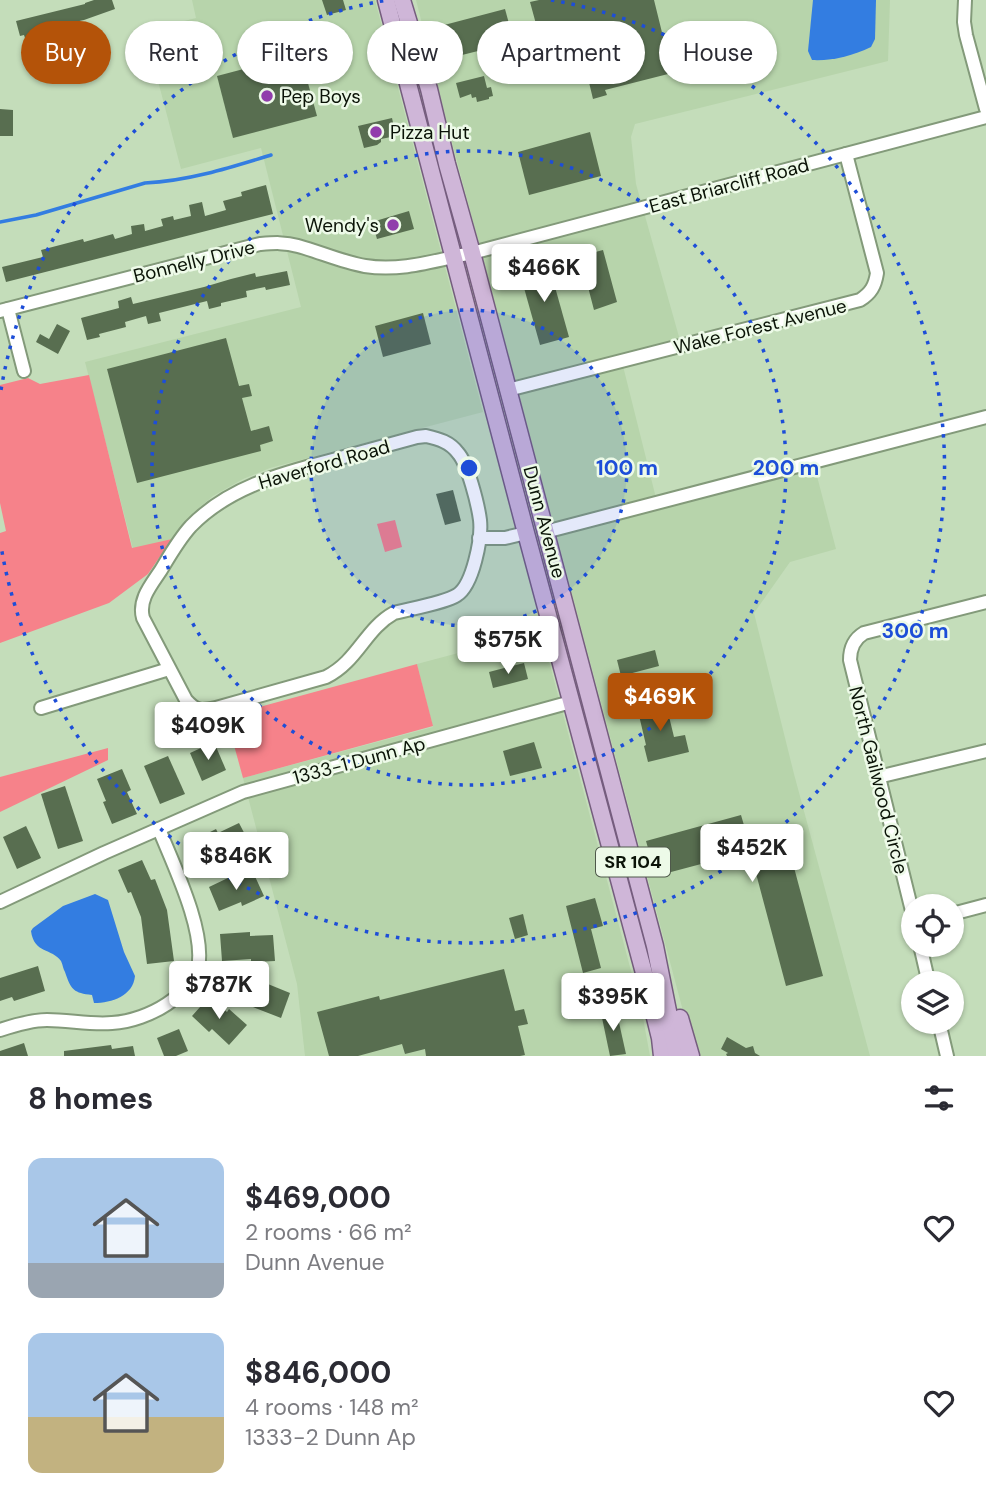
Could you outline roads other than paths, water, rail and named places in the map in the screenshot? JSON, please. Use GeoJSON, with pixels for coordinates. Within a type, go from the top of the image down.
{"type":"FeatureCollection","features":[{"type":"Feature","properties":{"kind":"main road","name":"Dunn Avenue"},"geometry":{"type":"LineString","coordinates":[[386,0],[643,970],[662,1056]]}},
{"type":"Feature","properties":{"kind":"main road","name":"Dunn Avenue"},"geometry":{"type":"LineString","coordinates":[[402,0],[429,89],[655,946],[677,1056]]}},
{"type":"Feature","properties":{"kind":"main road"},"geometry":{"type":"LineString","coordinates":[[518,503],[527,508],[537,529],[545,532]]}},
{"type":"Feature","properties":{"kind":"main road"},"geometry":{"type":"LineString","coordinates":[[526,533],[534,534],[543,550],[551,554]]}},
{"type":"Feature","properties":{"kind":"main road"},"geometry":{"type":"LineString","coordinates":[[571,702],[579,707],[590,728],[599,733]]}},
{"type":"Feature","properties":{"kind":"main road"},"geometry":{"type":"LineString","coordinates":[[618,877],[625,883],[635,908],[646,914]]}},
{"type":"Feature","properties":{"kind":"main road"},"geometry":{"type":"LineString","coordinates":[[655,946],[665,964],[691,1056]]}},
{"type":"Feature","properties":{"kind":"street"},"geometry":{"type":"LineString","coordinates":[[965,0],[966,35],[986,109]]}},
{"type":"Feature","properties":{"kind":"street","name":"East Briarcliff Road"},"geometry":{"type":"LineString","coordinates":[[472,253],[986,117]]}},
{"type":"Feature","properties":{"kind":"street","name":"Wake Forest Avenue"},"geometry":{"type":"LineString","coordinates":[[508,390],[867,296],[876,282],[877,273],[846,154]]}},
{"type":"Feature","properties":{"kind":"street","name":"Bonnelly Drive"},"geometry":{"type":"LineString","coordinates":[[4,310],[260,244],[298,246],[353,264],[387,269],[472,253]]}},
{"type":"Feature","properties":{"kind":"street"},"geometry":{"type":"LineString","coordinates":[[4,310],[24,371]]}},
{"type":"Feature","properties":{"kind":"street"},"geometry":{"type":"LineString","coordinates":[[545,532],[986,417]]}},
{"type":"Feature","properties":{"kind":"street","name":"Haverford Road"},"geometry":{"type":"LineString","coordinates":[[426,436],[448,443],[458,452],[466,466],[480,521],[479,538],[472,573],[458,595],[389,616],[377,626],[349,661],[326,677],[202,711],[186,700],[140,609],[145,595],[191,527],[223,500],[245,488],[312,465],[417,437],[426,436]]}},
{"type":"Feature","properties":{"kind":"street"},"geometry":{"type":"LineString","coordinates":[[479,538],[505,538],[526,533]]}},
{"type":"Feature","properties":{"kind":"street","name":"North Gailwood Circle"},"geometry":{"type":"LineString","coordinates":[[908,894],[850,654],[859,636],[871,631],[986,603]]}},
{"type":"Feature","properties":{"kind":"street"},"geometry":{"type":"LineString","coordinates":[[41,708],[169,669]]}},
{"type":"Feature","properties":{"kind":"street","name":"1333-1 Dunn Ap"},"geometry":{"type":"LineString","coordinates":[[0,902],[243,792],[571,702]]}},
{"type":"Feature","properties":{"kind":"street"},"geometry":{"type":"LineString","coordinates":[[878,777],[986,751]]}},
{"type":"Feature","properties":{"kind":"street"},"geometry":{"type":"LineString","coordinates":[[0,1030],[45,1020],[113,1023],[141,1016],[159,1009],[178,996],[191,982],[198,969],[199,955],[195,925],[159,829]]}},
{"type":"Feature","properties":{"kind":"street"},"geometry":{"type":"LineString","coordinates":[[964,911],[986,905]]}},
{"type":"Feature","properties":{"kind":"street"},"geometry":{"type":"LineString","coordinates":[[942,1034],[947,1056]]}},
{"type":"Feature","properties":{"kind":"water"},"geometry":{"type":"Polygon","coordinates":[[[813,0],[876,0],[875,39],[871,47],[842,57],[812,60],[808,51],[813,0]]]}},
{"type":"Feature","properties":{"kind":"water"},"geometry":{"type":"Polygon","coordinates":[[[95,894],[108,900],[124,952],[135,976],[130,989],[120,997],[108,1002],[94,1003],[92,995],[77,992],[71,987],[61,961],[36,944],[31,931],[63,906],[95,894]]]}},
{"type":"Feature","properties":{"kind":"waterway"},"geometry":{"type":"LineString","coordinates":[[0,222],[36,215],[145,183],[193,177],[271,155]]}},
{"type":"Feature","properties":{"kind":"place","name":"Pep Boys"},"geometry":{"type":"Point","coordinates":[267,96]}},
{"type":"Feature","properties":{"kind":"place","name":"Pizza Hut"},"geometry":{"type":"Point","coordinates":[376,132]}},
{"type":"Feature","properties":{"kind":"place","name":"Wendy's"},"geometry":{"type":"Point","coordinates":[393,225]}}]}
